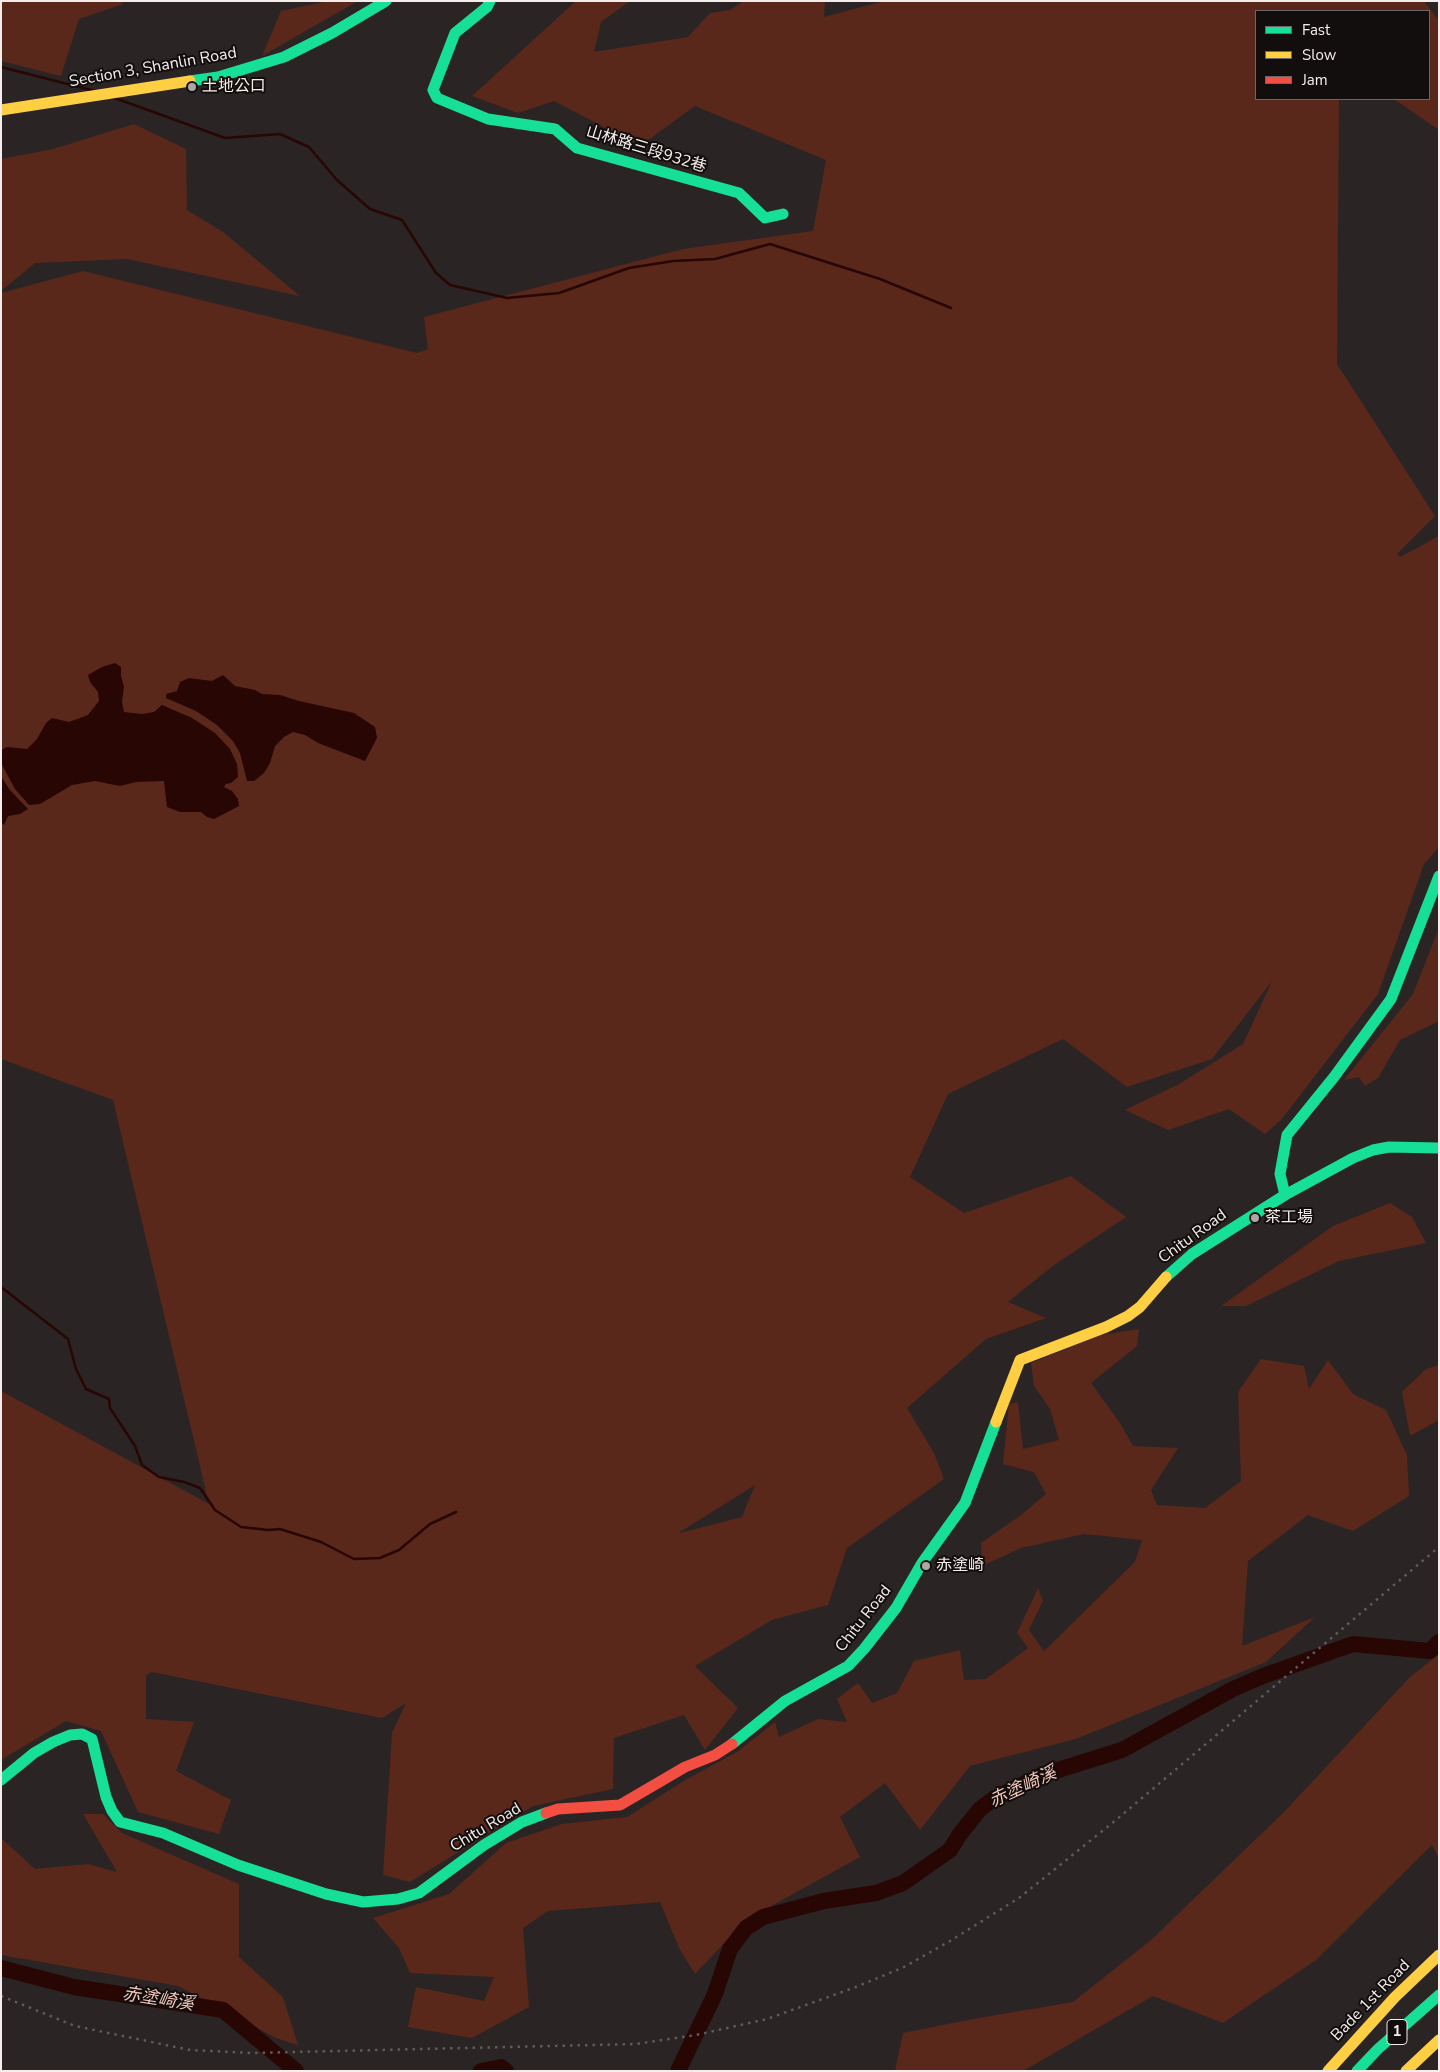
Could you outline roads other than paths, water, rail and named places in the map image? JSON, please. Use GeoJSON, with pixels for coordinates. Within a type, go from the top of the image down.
{"type":"FeatureCollection","features":[{"type":"Feature","properties":{"kind":"main road","name":"Section 3, Shanlin Road"},"geometry":{"type":"LineString","coordinates":[[1,110],[92,98],[218,77],[284,57],[332,33],[386,1]]}},
{"type":"Feature","properties":{"kind":"main road","name":"山林路三段932巷"},"geometry":{"type":"LineString","coordinates":[[490,1],[487,8],[455,33],[433,90],[437,98],[488,119],[555,129],[577,148],[739,193],[765,218],[783,214]]}},
{"type":"Feature","properties":{"kind":"main road"},"geometry":{"type":"LineString","coordinates":[[1285,1195],[1280,1174],[1282,1156],[1288,1135],[1334,1077],[1391,999],[1439,876]]}},
{"type":"Feature","properties":{"kind":"main road","name":"Chitu Road"},"geometry":{"type":"LineString","coordinates":[[1,1780],[34,1753],[53,1742],[70,1735],[82,1734],[92,1739],[106,1797],[112,1811],[120,1822],[163,1833],[238,1865],[326,1894],[363,1902],[398,1899],[419,1893],[484,1845],[522,1822],[558,1809],[620,1805],[685,1767],[715,1755],[735,1742],[785,1701],[848,1666],[896,1608],[922,1563],[966,1503],[1020,1360],[1106,1327],[1128,1316],[1140,1307],[1170,1272],[1192,1254],[1285,1195],[1353,1158],[1373,1150],[1389,1147],[1439,1148]]}},
{"type":"Feature","properties":{"kind":"main road","name":"Bade 1st Road"},"geometry":{"type":"LineString","coordinates":[[1328,2071],[1395,1997],[1439,1955]]}},
{"type":"Feature","properties":{"kind":"main road","name":"1"},"geometry":{"type":"LineString","coordinates":[[1357,2071],[1378,2049],[1439,1995]]}},
{"type":"Feature","properties":{"kind":"main road","name":"1"},"geometry":{"type":"LineString","coordinates":[[1406,2071],[1439,2040]]}},
{"type":"Feature","properties":{"kind":"waterway"},"geometry":{"type":"LineString","coordinates":[[1,67],[95,91]]}},
{"type":"Feature","properties":{"kind":"waterway"},"geometry":{"type":"LineString","coordinates":[[112,97],[225,138],[280,134],[309,147],[337,180],[370,209],[402,220],[436,273],[450,285],[507,298],[559,293],[629,268],[673,261],[715,259],[770,244],[880,279],[951,308]]}},
{"type":"Feature","properties":{"kind":"waterway"},"geometry":{"type":"LineString","coordinates":[[1,1287],[68,1339],[76,1369],[86,1389],[109,1399],[110,1408],[135,1446],[142,1465],[159,1477],[184,1482],[200,1488],[215,1510],[241,1527],[268,1530],[280,1529],[321,1542],[354,1559],[380,1558],[399,1550],[430,1524],[456,1512]]}},
{"type":"Feature","properties":{"kind":"waterway","name":"赤塗崎溪"},"geometry":{"type":"LineString","coordinates":[[678,2071],[715,1994],[730,1949],[746,1928],[763,1917],[824,1901],[876,1893],[903,1883],[950,1850],[980,1809],[995,1798],[1042,1775],[1122,1750],[1233,1689],[1263,1676],[1353,1644],[1430,1651],[1439,1642]]}},
{"type":"Feature","properties":{"kind":"waterway","name":"赤塗崎溪"},"geometry":{"type":"LineString","coordinates":[[1,1968],[74,1987],[223,2010],[296,2071]]}},
{"type":"Feature","properties":{"kind":"waterway","name":"赤塗崎溪"},"geometry":{"type":"LineString","coordinates":[[481,2071],[501,2067],[506,2071]]}},
{"type":"Feature","properties":{"kind":"railway"},"geometry":{"type":"LineString","coordinates":[[1,1996],[75,2026],[190,2050],[251,2053],[636,2044],[696,2035],[767,2019],[856,1987],[904,1967],[1019,1898],[1116,1820],[1439,1547]]}},
{"type":"Feature","properties":{"kind":"place","name":"土地公口"},"geometry":{"type":"Point","coordinates":[192,87]}},
{"type":"Feature","properties":{"kind":"place","name":"茶工場"},"geometry":{"type":"Point","coordinates":[1255,1218]}},
{"type":"Feature","properties":{"kind":"place","name":"赤塗崎"},"geometry":{"type":"Point","coordinates":[926,1566]}}]}
